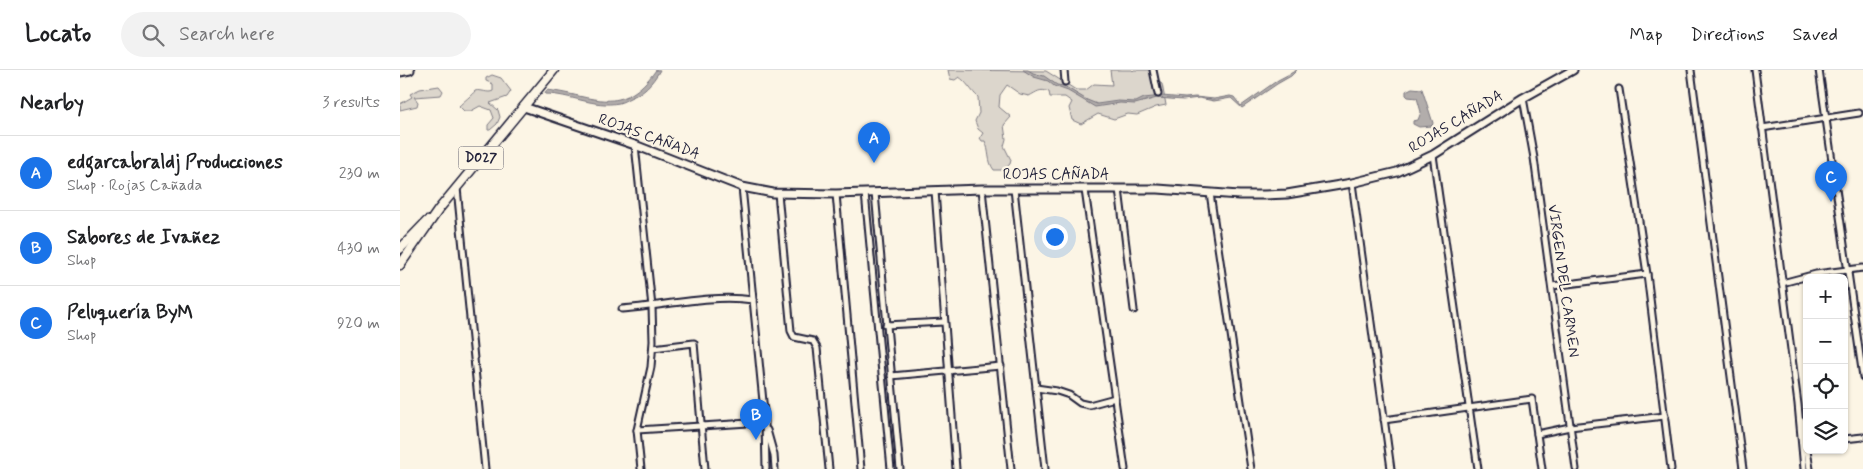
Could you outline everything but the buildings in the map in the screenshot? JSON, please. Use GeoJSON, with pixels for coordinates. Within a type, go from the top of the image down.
{"type":"FeatureCollection","features":[{"type":"Feature","properties":{"kind":"main road"},"geometry":{"type":"LineString","coordinates":[[400,72],[410,70]]}},
{"type":"Feature","properties":{"kind":"main road","name":"D027"},"geometry":{"type":"LineString","coordinates":[[400,265],[456,188],[554,70]]}},
{"type":"Feature","properties":{"kind":"main road","name":"ROJAS CAÑADA"},"geometry":{"type":"LineString","coordinates":[[524,107],[635,145],[742,187],[778,193],[836,194],[982,189],[1158,189],[1239,195],[1272,195],[1352,183],[1397,172],[1433,155],[1523,98],[1573,70]]}},
{"type":"Feature","properties":{"kind":"main road","name":"D027"},"geometry":{"type":"LineString","coordinates":[[400,249],[439,210]]}},
{"type":"Feature","properties":{"kind":"street"},"geometry":{"type":"LineString","coordinates":[[1064,70],[1066,82]]}},
{"type":"Feature","properties":{"kind":"street"},"geometry":{"type":"LineString","coordinates":[[1153,70],[1158,94]]}},
{"type":"Feature","properties":{"kind":"street"},"geometry":{"type":"LineString","coordinates":[[1691,70],[1742,469]]}},
{"type":"Feature","properties":{"kind":"street"},"geometry":{"type":"LineString","coordinates":[[1755,70],[1798,404],[1800,444],[1804,469]]}},
{"type":"Feature","properties":{"kind":"street"},"geometry":{"type":"LineString","coordinates":[[1819,70],[1863,377]]}},
{"type":"Feature","properties":{"kind":"street"},"geometry":{"type":"LineString","coordinates":[[1620,89],[1647,274],[1671,469]]}},
{"type":"Feature","properties":{"kind":"street","name":"VIRGEN DEL CARMEN"},"geometry":{"type":"LineString","coordinates":[[1523,98],[1534,158],[1576,469]]}},
{"type":"Feature","properties":{"kind":"street"},"geometry":{"type":"LineString","coordinates":[[1762,128],[1859,113]]}},
{"type":"Feature","properties":{"kind":"street"},"geometry":{"type":"LineString","coordinates":[[635,145],[652,307],[653,348],[651,367],[637,430],[641,469]]}},
{"type":"Feature","properties":{"kind":"street"},"geometry":{"type":"LineString","coordinates":[[1433,155],[1478,469]]}},
{"type":"Feature","properties":{"kind":"street"},"geometry":{"type":"LineString","coordinates":[[1352,183],[1391,469]]}},
{"type":"Feature","properties":{"kind":"street"},"geometry":{"type":"LineString","coordinates":[[742,187],[765,422],[766,469]]}},
{"type":"Feature","properties":{"kind":"street"},"geometry":{"type":"LineString","coordinates":[[456,188],[471,314],[485,469]]}},
{"type":"Feature","properties":{"kind":"street"},"geometry":{"type":"LineString","coordinates":[[982,189],[1011,469]]}},
{"type":"Feature","properties":{"kind":"street"},"geometry":{"type":"LineString","coordinates":[[1014,189],[1044,469]]}},
{"type":"Feature","properties":{"kind":"street"},"geometry":{"type":"LineString","coordinates":[[1118,189],[1134,310]]}},
{"type":"Feature","properties":{"kind":"street"},"geometry":{"type":"LineString","coordinates":[[934,190],[956,469]]}},
{"type":"Feature","properties":{"kind":"street"},"geometry":{"type":"LineString","coordinates":[[1085,190],[1125,469]]}},
{"type":"Feature","properties":{"kind":"street"},"geometry":{"type":"LineString","coordinates":[[778,193],[791,331],[794,337],[813,341],[817,348],[829,469]]}},
{"type":"Feature","properties":{"kind":"street"},"geometry":{"type":"LineString","coordinates":[[865,193],[891,469]]}},
{"type":"Feature","properties":{"kind":"street"},"geometry":{"type":"LineString","coordinates":[[875,193],[900,469]]}},
{"type":"Feature","properties":{"kind":"street"},"geometry":{"type":"LineString","coordinates":[[1210,193],[1251,469]]}},
{"type":"Feature","properties":{"kind":"street"},"geometry":{"type":"LineString","coordinates":[[836,194],[862,469]]}},
{"type":"Feature","properties":{"kind":"street"},"geometry":{"type":"LineString","coordinates":[[1782,284],[1816,274],[1863,268]]}},
{"type":"Feature","properties":{"kind":"street"},"geometry":{"type":"LineString","coordinates":[[1552,286],[1647,274]]}},
{"type":"Feature","properties":{"kind":"street"},"geometry":{"type":"LineString","coordinates":[[622,309],[728,297],[753,300]]}},
{"type":"Feature","properties":{"kind":"street"},"geometry":{"type":"LineString","coordinates":[[886,325],[944,322]]}},
{"type":"Feature","properties":{"kind":"street"},"geometry":{"type":"LineString","coordinates":[[653,348],[694,343],[704,469]]}},
{"type":"Feature","properties":{"kind":"street"},"geometry":{"type":"LineString","coordinates":[[891,376],[1001,366]]}},
{"type":"Feature","properties":{"kind":"street"},"geometry":{"type":"LineString","coordinates":[[1036,388],[1069,394],[1080,403],[1089,405],[1115,398]]}},
{"type":"Feature","properties":{"kind":"street"},"geometry":{"type":"LineString","coordinates":[[1384,420],[1468,407],[1532,400],[1542,469]]}},
{"type":"Feature","properties":{"kind":"street"},"geometry":{"type":"LineString","coordinates":[[1798,404],[1803,427]]}},
{"type":"Feature","properties":{"kind":"street"},"geometry":{"type":"LineString","coordinates":[[1537,434],[1570,426],[1665,416]]}},
{"type":"Feature","properties":{"kind":"street"},"geometry":{"type":"LineString","coordinates":[[637,430],[765,422]]}},
{"type":"Feature","properties":{"kind":"street"},"geometry":{"type":"LineString","coordinates":[[765,422],[774,455],[775,469]]}},
{"type":"Feature","properties":{"kind":"street"},"geometry":{"type":"LineString","coordinates":[[1848,439],[1863,437]]}},
{"type":"Feature","properties":{"kind":"street"},"geometry":{"type":"LineString","coordinates":[[1808,454],[1810,469]]}},
{"type":"Feature","properties":{"kind":"shaded area"},"geometry":{"type":"Polygon","coordinates":[[[656,70],[660,70],[647,87],[635,96],[619,103],[600,104],[545,94],[547,90],[593,99],[619,99],[631,94],[643,85],[656,70]]]}},
{"type":"Feature","properties":{"kind":"shaded area"},"geometry":{"type":"Polygon","coordinates":[[[948,70],[1046,71],[1076,90],[1086,90],[1094,84],[1112,85],[1110,70],[1154,70],[1157,81],[1162,84],[1166,105],[1137,115],[1128,114],[1114,119],[1098,114],[1081,124],[1072,120],[1069,108],[1072,102],[1065,97],[1050,97],[1049,92],[1043,90],[1029,96],[1020,94],[1007,85],[1000,95],[999,107],[1011,117],[1004,125],[1006,139],[1004,146],[1011,160],[1010,164],[1003,170],[994,170],[990,163],[985,141],[982,141],[980,138],[983,133],[978,129],[975,121],[979,113],[978,97],[959,77],[955,80],[950,79],[948,70]]]}},
{"type":"Feature","properties":{"kind":"shaded area"},"geometry":{"type":"Polygon","coordinates":[[[1023,70],[1044,76],[1057,85],[1064,86],[1097,104],[1118,101],[1136,102],[1144,98],[1162,96],[1195,97],[1214,99],[1230,96],[1234,97],[1241,106],[1278,80],[1297,70],[1291,76],[1242,108],[1231,98],[1214,101],[1199,98],[1183,100],[1157,98],[1135,104],[1120,103],[1095,107],[1068,91],[1054,86],[1048,81],[1034,77],[1023,70]]]}},
{"type":"Feature","properties":{"kind":"shaded area"},"geometry":{"type":"Polygon","coordinates":[[[492,75],[501,78],[511,91],[507,97],[490,103],[498,110],[500,117],[497,124],[488,130],[488,125],[494,118],[491,110],[480,106],[471,111],[464,111],[459,106],[475,91],[493,91],[493,84],[486,81],[486,78],[492,75]]]}},
{"type":"Feature","properties":{"kind":"shaded area"},"geometry":{"type":"Polygon","coordinates":[[[439,86],[443,91],[441,95],[414,97],[418,102],[417,106],[400,110],[400,104],[412,97],[410,94],[420,89],[439,86]]]}},
{"type":"Feature","properties":{"kind":"shaded area"},"geometry":{"type":"Polygon","coordinates":[[[1412,88],[1422,89],[1433,123],[1432,126],[1419,127],[1413,124],[1413,121],[1418,120],[1421,112],[1417,98],[1406,95],[1406,91],[1412,88]]]}},
{"type":"Feature","properties":{"kind":"place","name":"edgarcabraldj Producciones"},"geometry":{"type":"Point","coordinates":[874,163]}},
{"type":"Feature","properties":{"kind":"place","name":"Peluquería ByM"},"geometry":{"type":"Point","coordinates":[1831,202]}},
{"type":"Feature","properties":{"kind":"place","name":"Sabores de Ivañez"},"geometry":{"type":"Point","coordinates":[756,440]}}]}
